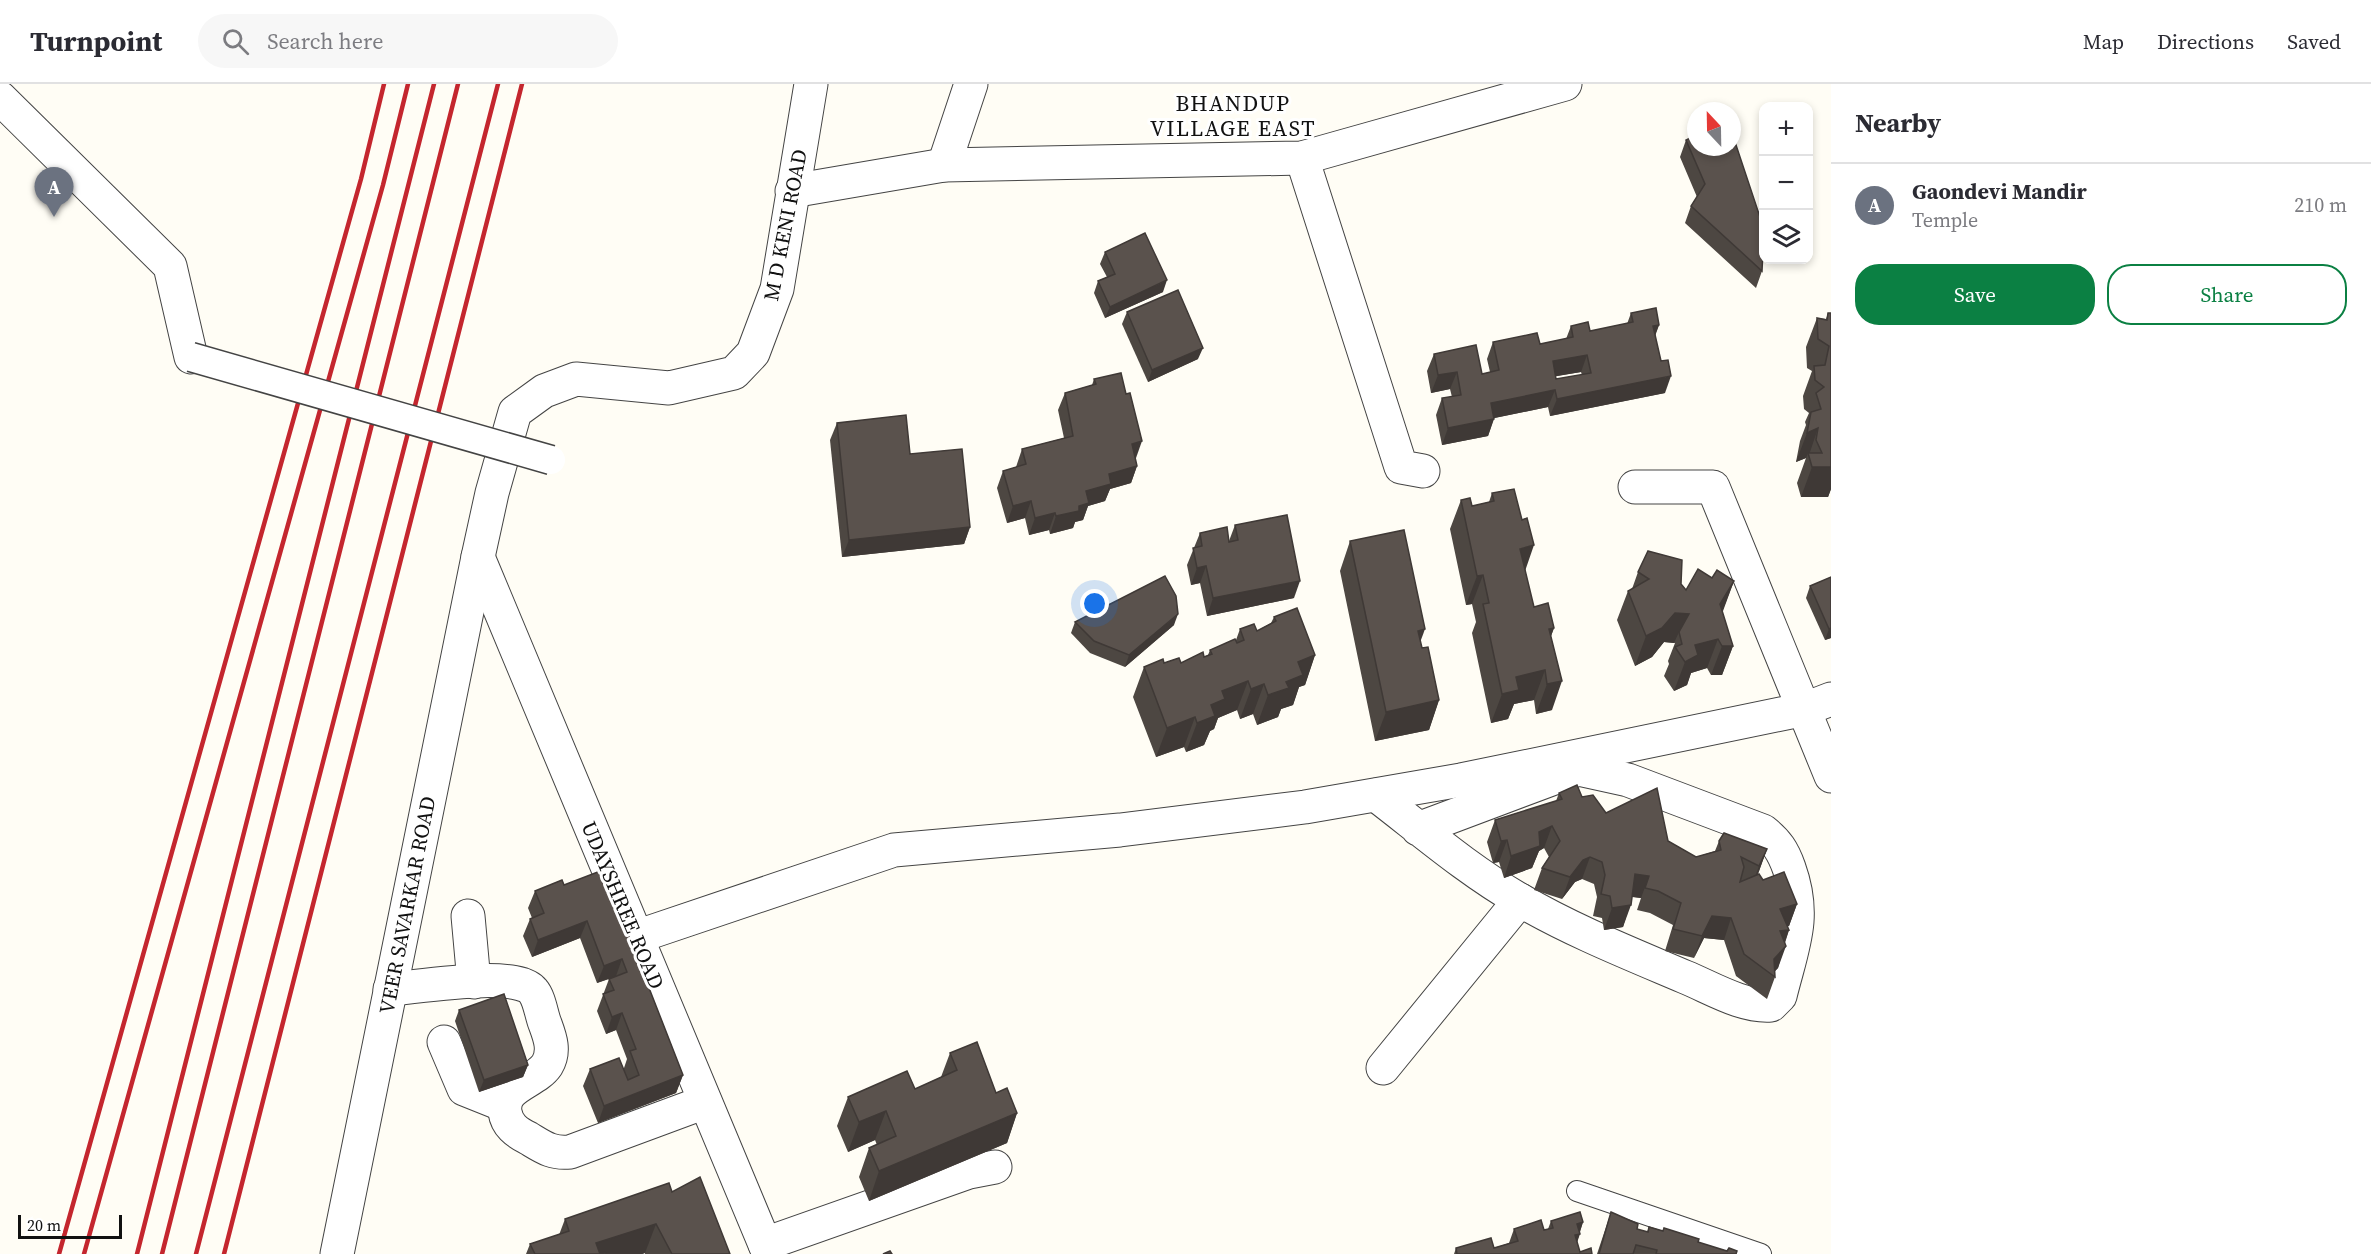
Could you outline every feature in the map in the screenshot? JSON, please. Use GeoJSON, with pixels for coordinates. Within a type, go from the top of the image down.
{"type":"FeatureCollection","features":[{"type":"Feature","properties":{"kind":"street","name":"M D KENI ROAD"},"geometry":{"type":"LineString","coordinates":[[477,557],[515,412],[544,391],[576,379],[669,388],[734,373],[753,353],[777,289],[812,84]]}},
{"type":"Feature","properties":{"kind":"street"},"geometry":{"type":"LineString","coordinates":[[944,165],[971,84]]}},
{"type":"Feature","properties":{"kind":"street"},"geometry":{"type":"LineString","coordinates":[[792,191],[944,165],[1302,158],[1564,84]]}},
{"type":"Feature","properties":{"kind":"street"},"geometry":{"type":"LineString","coordinates":[[0,98],[170,266],[191,357],[550,460]]}},
{"type":"Feature","properties":{"kind":"street"},"geometry":{"type":"LineString","coordinates":[[1302,158],[1401,467],[1423,471]]}},
{"type":"Feature","properties":{"kind":"street"},"geometry":{"type":"LineString","coordinates":[[1635,487],[1713,487],[1818,704],[1831,776]]}},
{"type":"Feature","properties":{"kind":"street","name":"UDAYSHREE ROAD"},"geometry":{"type":"LineString","coordinates":[[477,557],[767,1249]]}},
{"type":"Feature","properties":{"kind":"street","name":"VEER SAVARKAR ROAD"},"geometry":{"type":"LineString","coordinates":[[337,1254],[477,557]]}},
{"type":"Feature","properties":{"kind":"street"},"geometry":{"type":"LineString","coordinates":[[636,937],[894,850],[1120,830],[1305,807],[1376,795],[1818,704]]}},
{"type":"Feature","properties":{"kind":"street"},"geometry":{"type":"LineString","coordinates":[[1376,795],[1418,829],[1520,900],[1641,958],[1758,1006],[1771,1005],[1780,996],[1800,916],[1797,890],[1784,855],[1777,842],[1762,831],[1628,780],[1586,769],[1565,772],[1418,829]]}},
{"type":"Feature","properties":{"kind":"street"},"geometry":{"type":"LineString","coordinates":[[1383,1068],[1520,900]]}},
{"type":"Feature","properties":{"kind":"street"},"geometry":{"type":"LineString","coordinates":[[468,916],[474,982]]}},
{"type":"Feature","properties":{"kind":"street"},"geometry":{"type":"LineString","coordinates":[[390,989],[502,979],[521,982],[534,991],[552,1044],[549,1062],[540,1075],[510,1092],[504,1105],[507,1122],[520,1134],[555,1154],[570,1152],[705,1101]]}},
{"type":"Feature","properties":{"kind":"street"},"geometry":{"type":"LineString","coordinates":[[444,1042],[464,1089],[504,1105]]}},
{"type":"Feature","properties":{"kind":"street"},"geometry":{"type":"LineString","coordinates":[[767,1249],[969,1172],[995,1167]]}},
{"type":"Feature","properties":{"kind":"lane"},"geometry":{"type":"LineString","coordinates":[[1577,1191],[1761,1254]]}},
{"type":"Feature","properties":{"kind":"building"},"geometry":{"type":"Polygon","coordinates":[[[1693,156],[1740,156],[1759,214],[1759,264],[1762,264],[1762,271],[1691,206],[1705,184],[1693,156]]]}},
{"type":"Feature","properties":{"kind":"building"},"geometry":{"type":"Polygon","coordinates":[[[1145,233],[1167,280],[1110,307],[1098,281],[1115,274],[1105,252],[1145,233]]]}},
{"type":"Feature","properties":{"kind":"building"},"geometry":{"type":"Polygon","coordinates":[[[1178,290],[1203,348],[1152,370],[1127,312],[1178,290]]]}},
{"type":"Feature","properties":{"kind":"building"},"geometry":{"type":"Polygon","coordinates":[[[1656,308],[1659,325],[1653,326],[1661,361],[1668,360],[1671,376],[1557,399],[1555,390],[1491,403],[1494,419],[1448,428],[1442,398],[1461,395],[1457,372],[1438,375],[1434,354],[1476,345],[1482,374],[1499,370],[1493,342],[1537,333],[1540,344],[1573,337],[1571,326],[1588,322],[1590,331],[1633,322],[1631,313],[1656,308]],[[1587,355],[1553,361],[1556,379],[1591,373],[1587,355]]]}},
{"type":"Feature","properties":{"kind":"building"},"geometry":{"type":"Polygon","coordinates":[[[1828,313],[1831,313],[1831,467],[1812,467],[1808,453],[1822,453],[1816,440],[1818,428],[1807,433],[1811,412],[1821,409],[1816,393],[1824,387],[1815,380],[1814,366],[1825,365],[1829,346],[1818,339],[1817,318],[1827,320],[1828,313]]]}},
{"type":"Feature","properties":{"kind":"building"},"geometry":{"type":"Polygon","coordinates":[[[1121,373],[1126,394],[1130,393],[1142,441],[1132,444],[1137,466],[1109,474],[1111,484],[1086,491],[1089,503],[1079,506],[1079,511],[1035,518],[1031,501],[1013,506],[1003,471],[1026,464],[1022,449],[1073,436],[1065,393],[1096,384],[1094,379],[1121,373]]]}},
{"type":"Feature","properties":{"kind":"building"},"geometry":{"type":"Polygon","coordinates":[[[906,415],[910,454],[962,449],[970,527],[849,540],[837,423],[906,415]]]}},
{"type":"Feature","properties":{"kind":"building"},"geometry":{"type":"Polygon","coordinates":[[[1514,489],[1522,520],[1527,518],[1534,545],[1520,549],[1534,607],[1548,603],[1554,628],[1549,629],[1562,681],[1547,684],[1545,670],[1516,677],[1519,690],[1502,694],[1483,604],[1489,603],[1483,575],[1477,576],[1461,500],[1470,498],[1472,506],[1494,501],[1492,493],[1514,489]]]}},
{"type":"Feature","properties":{"kind":"building"},"geometry":{"type":"Polygon","coordinates":[[[1287,515],[1300,581],[1213,598],[1206,566],[1197,568],[1193,548],[1202,546],[1200,533],[1227,527],[1229,542],[1238,540],[1235,525],[1287,515]]]}},
{"type":"Feature","properties":{"kind":"building"},"geometry":{"type":"Polygon","coordinates":[[[1404,530],[1425,629],[1418,631],[1422,648],[1428,647],[1439,700],[1386,712],[1350,541],[1404,530]]]}},
{"type":"Feature","properties":{"kind":"building"},"geometry":{"type":"Polygon","coordinates":[[[1648,551],[1682,560],[1681,584],[1686,590],[1698,569],[1712,578],[1717,570],[1734,581],[1720,604],[1733,646],[1722,646],[1718,639],[1695,645],[1698,655],[1685,662],[1675,647],[1682,644],[1679,632],[1689,614],[1675,613],[1662,628],[1646,636],[1628,591],[1649,579],[1638,572],[1648,551]]]}},
{"type":"Feature","properties":{"kind":"building"},"geometry":{"type":"Polygon","coordinates":[[[1165,576],[1176,596],[1178,614],[1129,655],[1094,641],[1075,622],[1165,576]]]}},
{"type":"Feature","properties":{"kind":"building"},"geometry":{"type":"Polygon","coordinates":[[[1831,577],[1831,628],[1829,629],[1810,586],[1831,577]]]}},
{"type":"Feature","properties":{"kind":"building"},"geometry":{"type":"Polygon","coordinates":[[[1297,608],[1315,655],[1298,662],[1303,675],[1286,682],[1289,688],[1268,695],[1264,684],[1251,689],[1248,681],[1222,691],[1225,699],[1211,705],[1215,716],[1197,723],[1195,717],[1167,728],[1144,667],[1163,659],[1164,663],[1179,658],[1181,663],[1203,652],[1204,657],[1212,654],[1210,650],[1235,639],[1237,643],[1244,640],[1240,629],[1254,624],[1257,631],[1276,621],[1274,617],[1297,608]]]}},
{"type":"Feature","properties":{"kind":"building"},"geometry":{"type":"Polygon","coordinates":[[[1577,785],[1582,797],[1593,795],[1606,813],[1657,788],[1668,841],[1696,857],[1721,850],[1719,841],[1724,833],[1767,849],[1759,866],[1741,857],[1744,867],[1740,882],[1759,874],[1763,880],[1784,872],[1797,904],[1780,909],[1789,930],[1780,931],[1786,946],[1774,959],[1775,977],[1744,954],[1731,918],[1712,916],[1702,936],[1673,929],[1681,903],[1658,891],[1645,888],[1649,876],[1635,874],[1631,905],[1612,908],[1610,896],[1601,894],[1605,875],[1602,862],[1590,857],[1583,860],[1570,877],[1542,868],[1560,841],[1552,826],[1539,832],[1540,846],[1511,856],[1507,840],[1501,841],[1495,820],[1562,799],[1559,793],[1577,785]]]}},
{"type":"Feature","properties":{"kind":"building"},"geometry":{"type":"Polygon","coordinates":[[[603,870],[683,1075],[604,1106],[590,1069],[619,1058],[628,1080],[639,1075],[630,1051],[636,1049],[622,1013],[612,1017],[603,994],[614,990],[609,979],[627,972],[622,959],[604,966],[587,921],[538,940],[530,919],[544,913],[535,891],[562,880],[564,885],[603,870]]]}},
{"type":"Feature","properties":{"kind":"building"},"geometry":{"type":"Polygon","coordinates":[[[504,994],[528,1065],[484,1080],[459,1010],[504,994]]]}},
{"type":"Feature","properties":{"kind":"building"},"geometry":{"type":"Polygon","coordinates":[[[977,1042],[996,1093],[1007,1088],[1017,1113],[879,1171],[869,1148],[896,1136],[886,1111],[859,1122],[848,1097],[907,1071],[915,1089],[957,1070],[950,1053],[977,1042]]]}},
{"type":"Feature","properties":{"kind":"building"},"geometry":{"type":"Polygon","coordinates":[[[700,1177],[730,1254],[672,1254],[656,1224],[596,1243],[600,1254],[535,1254],[530,1244],[569,1231],[565,1219],[669,1183],[672,1192],[700,1177]]]}},
{"type":"Feature","properties":{"kind":"building"},"geometry":{"type":"Polygon","coordinates":[[[1580,1212],[1583,1222],[1577,1224],[1580,1234],[1575,1235],[1580,1252],[1591,1248],[1592,1254],[1457,1254],[1456,1248],[1491,1238],[1494,1248],[1518,1241],[1514,1229],[1541,1220],[1544,1230],[1553,1228],[1551,1221],[1580,1212]]]}},
{"type":"Feature","properties":{"kind":"building"},"geometry":{"type":"Polygon","coordinates":[[[1611,1212],[1638,1224],[1637,1229],[1648,1232],[1649,1227],[1663,1231],[1664,1228],[1699,1239],[1698,1242],[1727,1251],[1729,1248],[1737,1251],[1736,1254],[1656,1254],[1657,1250],[1636,1245],[1633,1254],[1599,1254],[1611,1212]]]}},
{"type":"Feature","properties":{"kind":"railway"},"geometry":{"type":"LineString","coordinates":[[59,1254],[361,179],[384,84]]}},
{"type":"Feature","properties":{"kind":"railway"},"geometry":{"type":"LineString","coordinates":[[84,1254],[383,185],[408,84]]}},
{"type":"Feature","properties":{"kind":"railway"},"geometry":{"type":"LineString","coordinates":[[137,1254],[434,84]]}},
{"type":"Feature","properties":{"kind":"railway"},"geometry":{"type":"LineString","coordinates":[[162,1254],[458,84]]}},
{"type":"Feature","properties":{"kind":"railway"},"geometry":{"type":"LineString","coordinates":[[196,1254],[498,84]]}},
{"type":"Feature","properties":{"kind":"railway"},"geometry":{"type":"LineString","coordinates":[[224,1254],[522,84]]}},
{"type":"Feature","properties":{"kind":"place","name":"Gaondevi Mandir"},"geometry":{"type":"Point","coordinates":[54,217]}},
{"type":"Feature","properties":{"kind":"district","name":"BHANDUP VILLAGE EAST"},"geometry":{"type":"Point","coordinates":[1233,116]}}]}
